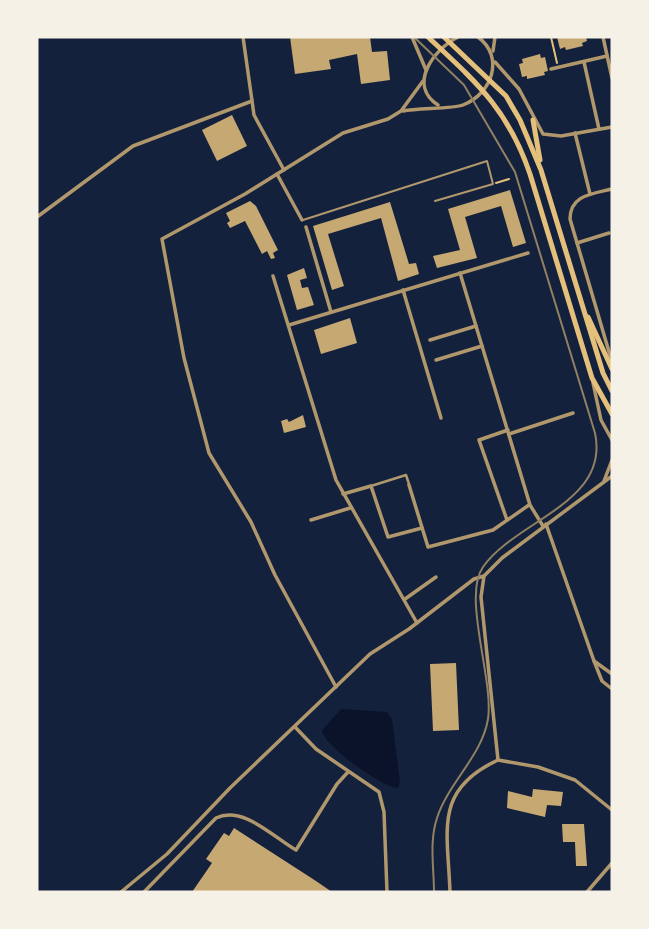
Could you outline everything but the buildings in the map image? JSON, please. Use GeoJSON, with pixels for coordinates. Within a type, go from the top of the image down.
{"type":"FeatureCollection","features":[{"type":"Feature","properties":{"kind":"main road"},"geometry":{"type":"LineString","coordinates":[[428,37],[483,88],[503,115],[526,160],[592,378],[612,414]]}},
{"type":"Feature","properties":{"kind":"main road"},"geometry":{"type":"LineString","coordinates":[[447,39],[490,78],[511,102],[541,170],[580,302],[603,373],[612,391]]}},
{"type":"Feature","properties":{"kind":"main road"},"geometry":{"type":"LineString","coordinates":[[533,120],[541,170]]}},
{"type":"Feature","properties":{"kind":"main road"},"geometry":{"type":"LineString","coordinates":[[580,302],[612,369]]}},
{"type":"Feature","properties":{"kind":"street"},"geometry":{"type":"LineString","coordinates":[[243,37],[257,121],[284,170]]}},
{"type":"Feature","properties":{"kind":"street"},"geometry":{"type":"LineString","coordinates":[[412,37],[426,69]]}},
{"type":"Feature","properties":{"kind":"street"},"geometry":{"type":"LineString","coordinates":[[337,687],[275,575],[251,522],[209,453],[184,358],[162,245],[165,234],[277,174],[343,133],[388,119],[401,111],[416,95],[426,69],[442,50],[447,39],[458,37]]}},
{"type":"Feature","properties":{"kind":"street"},"geometry":{"type":"LineString","coordinates":[[478,37],[492,53],[495,62],[519,89],[533,120],[543,134],[575,134],[612,127]]}},
{"type":"Feature","properties":{"kind":"street"},"geometry":{"type":"LineString","coordinates":[[492,53],[495,37]]}},
{"type":"Feature","properties":{"kind":"street"},"geometry":{"type":"LineString","coordinates":[[612,40],[603,39],[612,78]]}},
{"type":"Feature","properties":{"kind":"street"},"geometry":{"type":"LineString","coordinates":[[551,69],[607,56]]}},
{"type":"Feature","properties":{"kind":"street"},"geometry":{"type":"LineString","coordinates":[[401,111],[464,104],[483,88],[490,78],[495,62]]}},
{"type":"Feature","properties":{"kind":"street"},"geometry":{"type":"LineString","coordinates":[[584,62],[599,129]]}},
{"type":"Feature","properties":{"kind":"street"},"geometry":{"type":"LineString","coordinates":[[423,81],[428,96],[440,106]]}},
{"type":"Feature","properties":{"kind":"street"},"geometry":{"type":"LineString","coordinates":[[37,218],[131,148],[252,102]]}},
{"type":"Feature","properties":{"kind":"street"},"geometry":{"type":"LineString","coordinates":[[575,134],[590,194]]}},
{"type":"Feature","properties":{"kind":"street"},"geometry":{"type":"LineString","coordinates":[[277,174],[302,220]]}},
{"type":"Feature","properties":{"kind":"street"},"geometry":{"type":"LineString","coordinates":[[612,189],[590,194],[576,200],[570,207],[570,219],[612,362]]}},
{"type":"Feature","properties":{"kind":"street"},"geometry":{"type":"LineString","coordinates":[[306,227],[331,312]]}},
{"type":"Feature","properties":{"kind":"street"},"geometry":{"type":"LineString","coordinates":[[577,243],[609,233]]}},
{"type":"Feature","properties":{"kind":"street"},"geometry":{"type":"LineString","coordinates":[[288,325],[528,253]]}},
{"type":"Feature","properties":{"kind":"street"},"geometry":{"type":"LineString","coordinates":[[460,273],[530,505],[545,525],[594,661],[603,681],[612,689]]}},
{"type":"Feature","properties":{"kind":"street"},"geometry":{"type":"LineString","coordinates":[[273,276],[343,494],[417,623]]}},
{"type":"Feature","properties":{"kind":"street"},"geometry":{"type":"LineString","coordinates":[[403,290],[441,418]]}},
{"type":"Feature","properties":{"kind":"street"},"geometry":{"type":"LineString","coordinates":[[430,340],[476,327]]}},
{"type":"Feature","properties":{"kind":"street"},"geometry":{"type":"LineString","coordinates":[[436,360],[482,346]]}},
{"type":"Feature","properties":{"kind":"street"},"geometry":{"type":"LineString","coordinates":[[592,378],[601,418],[612,440]]}},
{"type":"Feature","properties":{"kind":"street"},"geometry":{"type":"LineString","coordinates":[[507,520],[480,440],[573,413]]}},
{"type":"Feature","properties":{"kind":"street"},"geometry":{"type":"LineString","coordinates":[[603,483],[612,462]]}},
{"type":"Feature","properties":{"kind":"street"},"geometry":{"type":"LineString","coordinates":[[343,494],[406,475],[428,547],[434,548],[493,530],[530,505]]}},
{"type":"Feature","properties":{"kind":"street"},"geometry":{"type":"LineString","coordinates":[[124,891],[167,854],[294,726],[383,643],[417,623],[457,591],[484,576],[545,525],[612,476]]}},
{"type":"Feature","properties":{"kind":"street"},"geometry":{"type":"LineString","coordinates":[[371,486],[388,537],[422,528]]}},
{"type":"Feature","properties":{"kind":"street"},"geometry":{"type":"LineString","coordinates":[[311,520],[351,508]]}},
{"type":"Feature","properties":{"kind":"street"},"geometry":{"type":"LineString","coordinates":[[484,576],[481,597],[498,760]]}},
{"type":"Feature","properties":{"kind":"street"},"geometry":{"type":"LineString","coordinates":[[405,599],[436,577]]}},
{"type":"Feature","properties":{"kind":"street"},"geometry":{"type":"LineString","coordinates":[[594,661],[612,674]]}},
{"type":"Feature","properties":{"kind":"street"},"geometry":{"type":"LineString","coordinates":[[294,726],[316,749],[379,792],[384,812],[387,892]]}},
{"type":"Feature","properties":{"kind":"street"},"geometry":{"type":"LineString","coordinates":[[450,892],[448,824],[454,796],[475,770],[498,760],[538,767],[575,780],[612,810]]}},
{"type":"Feature","properties":{"kind":"street"},"geometry":{"type":"LineString","coordinates":[[144,892],[216,818],[225,814],[243,817],[296,850],[337,784],[348,772]]}},
{"type":"Feature","properties":{"kind":"street"},"geometry":{"type":"LineString","coordinates":[[587,892],[612,863]]}},
{"type":"Feature","properties":{"kind":"lane"},"geometry":{"type":"LineString","coordinates":[[302,220],[487,161],[493,184],[435,201]]}},
{"type":"Feature","properties":{"kind":"path"},"geometry":{"type":"LineString","coordinates":[[551,37],[558,68]]}},
{"type":"Feature","properties":{"kind":"path"},"geometry":{"type":"LineString","coordinates":[[493,184],[509,179]]}},
{"type":"Feature","properties":{"kind":"water"},"geometry":{"type":"Polygon","coordinates":[[[341,709],[387,712],[392,719],[400,782],[398,788],[380,781],[354,765],[325,737],[322,730],[341,709]]]}},
{"type":"Feature","properties":{"kind":"tram line"},"geometry":{"type":"LineString","coordinates":[[414,37],[464,85],[515,172],[595,433],[596,457],[588,477],[575,494],[498,551],[483,567],[477,580],[477,618],[487,683],[488,719],[479,745],[442,805],[437,818],[433,846],[434,892]]}}]}
